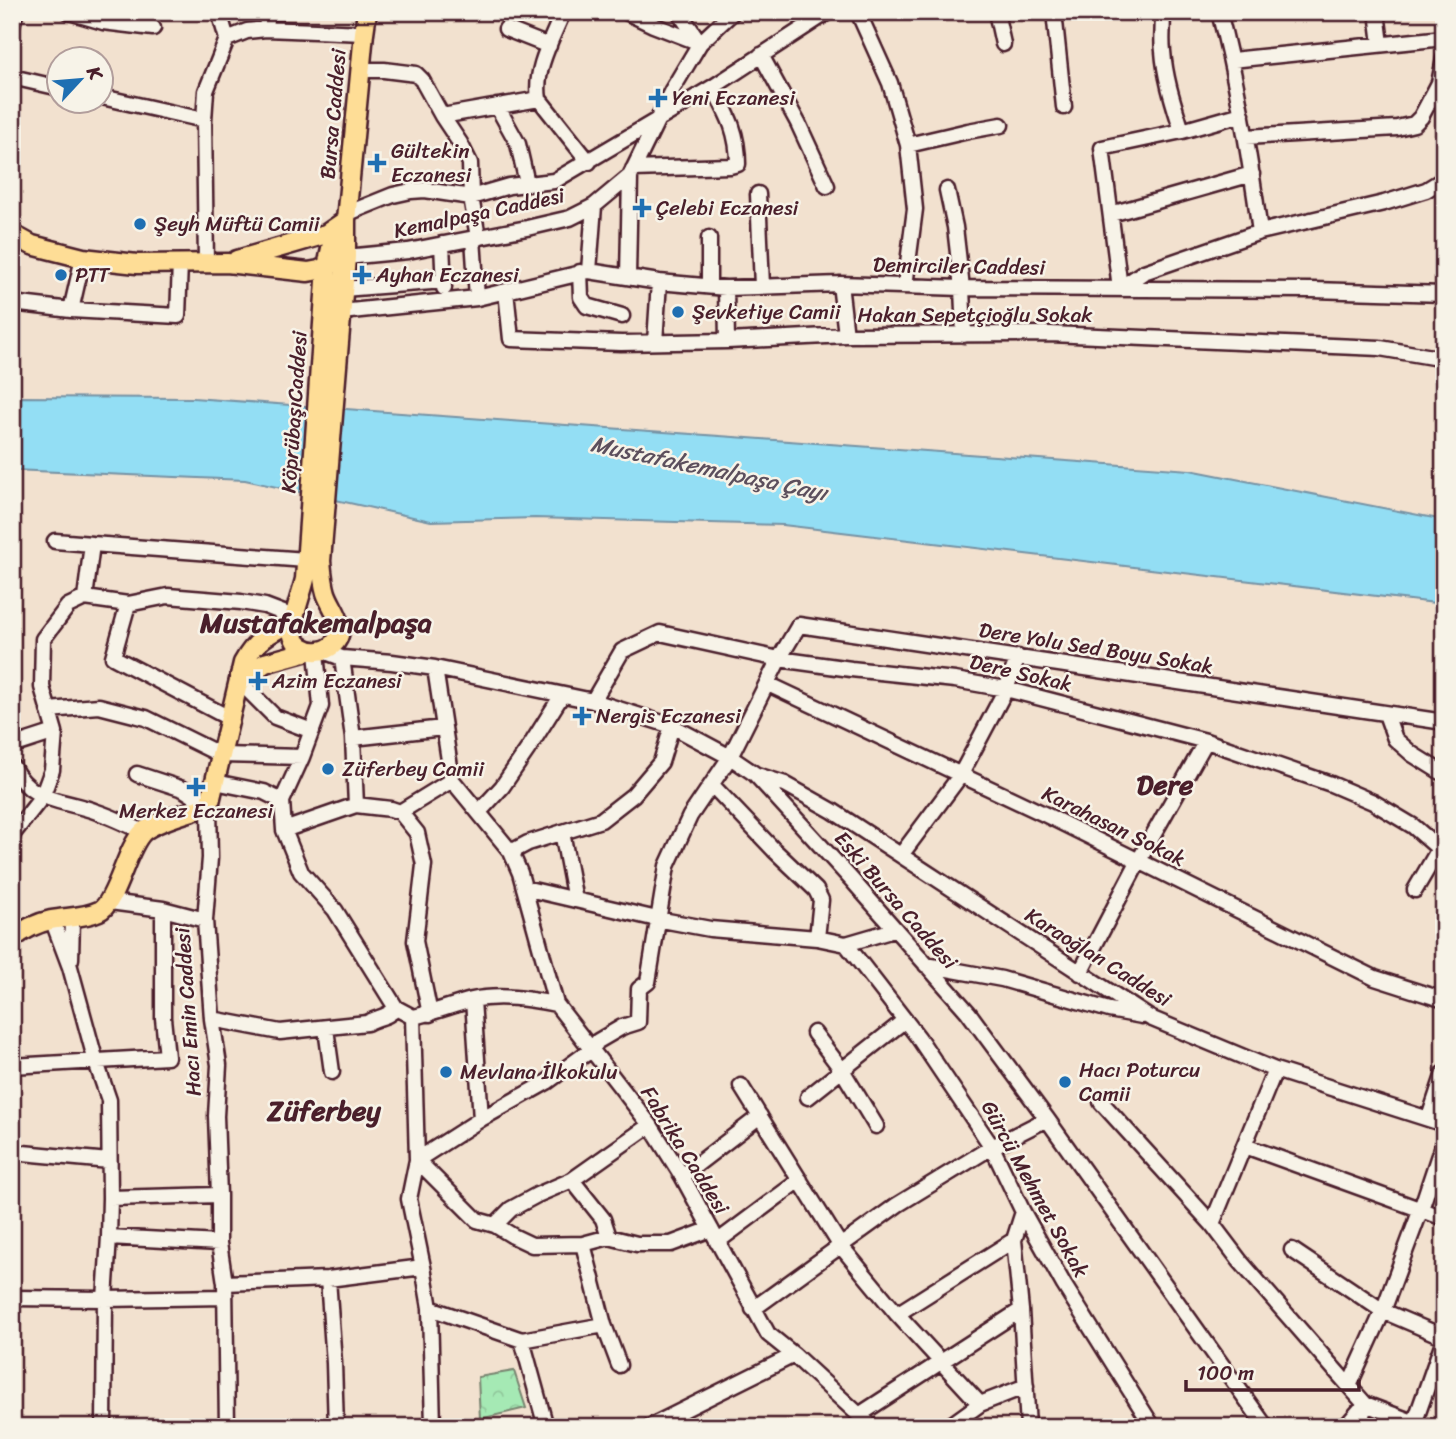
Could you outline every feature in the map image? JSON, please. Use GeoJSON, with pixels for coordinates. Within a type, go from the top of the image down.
{"type":"FeatureCollection","features":[{"type":"Feature","properties":{"kind":"main road","name":"Bursa Caddesi"},"geometry":{"type":"LineString","coordinates":[[330,342],[341,312],[346,257],[346,217],[367,12]]}},
{"type":"Feature","properties":{"kind":"main road","name":"Bursa Caddesi"},"geometry":{"type":"LineString","coordinates":[[327,267],[332,244],[346,217]]}},
{"type":"Feature","properties":{"kind":"main road"},"geometry":{"type":"LineString","coordinates":[[227,263],[326,234],[346,217]]}},
{"type":"Feature","properties":{"kind":"main road"},"geometry":{"type":"LineString","coordinates":[[12,234],[32,245],[83,257],[137,264],[227,263],[308,272],[327,267],[346,257],[332,244],[306,240]]}},
{"type":"Feature","properties":{"kind":"main road","name":"KöprübaşıCaddesi"},"geometry":{"type":"LineString","coordinates":[[314,561],[330,342],[327,267]]}},
{"type":"Feature","properties":{"kind":"main road"},"geometry":{"type":"LineString","coordinates":[[239,681],[265,663],[316,651],[335,643],[339,621],[314,561]]}},
{"type":"Feature","properties":{"kind":"main road"},"geometry":{"type":"LineString","coordinates":[[314,561],[305,579],[294,617],[293,635],[302,647],[316,651]]}},
{"type":"Feature","properties":{"kind":"main road"},"geometry":{"type":"LineString","coordinates":[[294,617],[308,605],[316,604],[324,605],[336,615]]}},
{"type":"Feature","properties":{"kind":"main road","name":"Hacı Emin Caddesi"},"geometry":{"type":"LineString","coordinates":[[209,806],[243,663],[258,641],[294,617]]}},
{"type":"Feature","properties":{"kind":"main road"},"geometry":{"type":"LineString","coordinates":[[14,935],[52,919],[72,919],[101,911],[110,902],[130,855],[144,832],[166,820],[209,806]]}},
{"type":"Feature","properties":{"kind":"street"},"geometry":{"type":"LineString","coordinates":[[12,25],[16,12]]}},
{"type":"Feature","properties":{"kind":"street"},"geometry":{"type":"LineString","coordinates":[[69,12],[103,22],[153,28]]}},
{"type":"Feature","properties":{"kind":"street"},"geometry":{"type":"LineString","coordinates":[[206,263],[204,120],[206,91],[227,39],[219,12]]}},
{"type":"Feature","properties":{"kind":"street"},"geometry":{"type":"LineString","coordinates":[[266,29],[268,12]]}},
{"type":"Feature","properties":{"kind":"street"},"geometry":{"type":"LineString","coordinates":[[563,12],[538,75],[537,88],[540,99],[589,162]]}},
{"type":"Feature","properties":{"kind":"street"},"geometry":{"type":"LineString","coordinates":[[626,12],[655,19],[700,43]]}},
{"type":"Feature","properties":{"kind":"street"},"geometry":{"type":"LineString","coordinates":[[679,12],[700,43]]}},
{"type":"Feature","properties":{"kind":"street","name":"Kemalpaşa Caddesi"},"geometry":{"type":"LineString","coordinates":[[346,257],[408,251],[527,228],[570,218],[594,206],[631,172],[672,90],[700,43],[733,12]]}},
{"type":"Feature","properties":{"kind":"street"},"geometry":{"type":"LineString","coordinates":[[346,217],[393,195],[411,191],[425,190],[471,197],[509,186],[554,181],[713,87],[828,12]]}},
{"type":"Feature","properties":{"kind":"street"},"geometry":{"type":"LineString","coordinates":[[858,12],[890,83],[908,145],[915,209],[905,286]]}},
{"type":"Feature","properties":{"kind":"street"},"geometry":{"type":"LineString","coordinates":[[996,12],[1003,44]]}},
{"type":"Feature","properties":{"kind":"street"},"geometry":{"type":"LineString","coordinates":[[1054,12],[1064,107]]}},
{"type":"Feature","properties":{"kind":"street"},"geometry":{"type":"LineString","coordinates":[[1162,12],[1162,49],[1168,89],[1182,131]]}},
{"type":"Feature","properties":{"kind":"street"},"geometry":{"type":"LineString","coordinates":[[1219,12],[1242,114],[1260,232]]}},
{"type":"Feature","properties":{"kind":"street"},"geometry":{"type":"LineString","coordinates":[[1377,12],[1381,44]]}},
{"type":"Feature","properties":{"kind":"street"},"geometry":{"type":"LineString","coordinates":[[227,39],[247,31],[266,29],[363,33]]}},
{"type":"Feature","properties":{"kind":"street"},"geometry":{"type":"LineString","coordinates":[[506,29],[549,46]]}},
{"type":"Feature","properties":{"kind":"street"},"geometry":{"type":"LineString","coordinates":[[1231,60],[1444,38]]}},
{"type":"Feature","properties":{"kind":"street"},"geometry":{"type":"LineString","coordinates":[[761,55],[798,123],[827,186]]}},
{"type":"Feature","properties":{"kind":"street"},"geometry":{"type":"LineString","coordinates":[[1246,137],[1397,128],[1414,124],[1422,117],[1439,83],[1444,59]]}},
{"type":"Feature","properties":{"kind":"street"},"geometry":{"type":"LineString","coordinates":[[360,71],[384,70],[416,74],[427,87],[460,143],[470,163],[477,298]]}},
{"type":"Feature","properties":{"kind":"street"},"geometry":{"type":"LineString","coordinates":[[12,77],[46,85]]}},
{"type":"Feature","properties":{"kind":"street"},"geometry":{"type":"LineString","coordinates":[[628,277],[631,172],[738,164],[735,131],[713,87]]}},
{"type":"Feature","properties":{"kind":"street"},"geometry":{"type":"LineString","coordinates":[[442,116],[540,99]]}},
{"type":"Feature","properties":{"kind":"street"},"geometry":{"type":"LineString","coordinates":[[116,100],[204,120]]}},
{"type":"Feature","properties":{"kind":"street"},"geometry":{"type":"LineString","coordinates":[[497,106],[518,144],[527,183]]}},
{"type":"Feature","properties":{"kind":"street"},"geometry":{"type":"LineString","coordinates":[[1242,114],[1182,131],[1102,148],[1120,288],[1144,272],[1260,232],[1384,203],[1426,190],[1444,179]]}},
{"type":"Feature","properties":{"kind":"street"},"geometry":{"type":"LineString","coordinates":[[908,145],[1001,125]]}},
{"type":"Feature","properties":{"kind":"street"},"geometry":{"type":"LineString","coordinates":[[1111,214],[1252,174]]}},
{"type":"Feature","properties":{"kind":"street"},"geometry":{"type":"LineString","coordinates":[[947,190],[955,227],[964,335]]}},
{"type":"Feature","properties":{"kind":"street"},"geometry":{"type":"LineString","coordinates":[[758,194],[762,286]]}},
{"type":"Feature","properties":{"kind":"street"},"geometry":{"type":"LineString","coordinates":[[594,206],[581,297],[587,306],[622,316]]}},
{"type":"Feature","properties":{"kind":"street"},"geometry":{"type":"LineString","coordinates":[[709,238],[709,286]]}},
{"type":"Feature","properties":{"kind":"street"},"geometry":{"type":"LineString","coordinates":[[442,244],[445,301]]}},
{"type":"Feature","properties":{"kind":"street"},"geometry":{"type":"LineString","coordinates":[[71,310],[83,257]]}},
{"type":"Feature","properties":{"kind":"street"},"geometry":{"type":"LineString","coordinates":[[12,303],[71,310],[178,316],[180,263]]}},
{"type":"Feature","properties":{"kind":"street","name":"Demirciler Caddesi"},"geometry":{"type":"LineString","coordinates":[[341,312],[477,298],[584,272],[726,288],[840,284],[1062,290],[1313,290],[1444,294]]}},
{"type":"Feature","properties":{"kind":"street"},"geometry":{"type":"LineString","coordinates":[[343,289],[444,281]]}},
{"type":"Feature","properties":{"kind":"street"},"geometry":{"type":"LineString","coordinates":[[655,342],[660,282]]}},
{"type":"Feature","properties":{"kind":"street"},"geometry":{"type":"LineString","coordinates":[[840,284],[846,335]]}},
{"type":"Feature","properties":{"kind":"street"},"geometry":{"type":"LineString","coordinates":[[726,288],[727,341]]}},
{"type":"Feature","properties":{"kind":"street","name":"Hakan Sepetçioğlu Sokak"},"geometry":{"type":"LineString","coordinates":[[506,291],[511,339],[621,343],[846,335],[1049,334],[1380,348],[1444,359]]}},
{"type":"Feature","properties":{"kind":"street"},"geometry":{"type":"LineString","coordinates":[[55,541],[314,561]]}},
{"type":"Feature","properties":{"kind":"street"},"geometry":{"type":"LineString","coordinates":[[85,598],[92,544]]}},
{"type":"Feature","properties":{"kind":"street"},"geometry":{"type":"LineString","coordinates":[[12,835],[42,797],[52,769],[55,732],[42,687],[43,639],[68,606],[85,598],[128,604],[168,596],[241,602],[294,617]]}},
{"type":"Feature","properties":{"kind":"street"},"geometry":{"type":"LineString","coordinates":[[128,604],[113,657],[231,719]]}},
{"type":"Feature","properties":{"kind":"street","name":"Dere Yolu Sed Boyu Sokak"},"geometry":{"type":"LineString","coordinates":[[779,659],[799,625],[1444,722]]}},
{"type":"Feature","properties":{"kind":"street","name":"Dere Sokak"},"geometry":{"type":"LineString","coordinates":[[593,701],[622,651],[660,633],[779,659],[955,680],[1006,689],[1206,741],[1331,784],[1373,802],[1413,826],[1442,851]]}},
{"type":"Feature","properties":{"kind":"street"},"geometry":{"type":"LineString","coordinates":[[316,651],[321,706],[282,801],[284,830],[301,872],[335,910],[396,1008],[413,1017],[473,1000],[518,997],[556,1004],[520,873],[511,852],[452,779],[435,668]]}},
{"type":"Feature","properties":{"kind":"street","name":"Eski Bursa Caddesi"},"geometry":{"type":"LineString","coordinates":[[316,651],[342,658],[435,668],[593,701],[672,726],[730,757],[755,774],[968,1012],[1047,1119],[1257,1424]]}},
{"type":"Feature","properties":{"kind":"street"},"geometry":{"type":"LineString","coordinates":[[901,855],[960,776],[1006,689],[1018,657]]}},
{"type":"Feature","properties":{"kind":"street"},"geometry":{"type":"LineString","coordinates":[[342,658],[353,738],[356,805]]}},
{"type":"Feature","properties":{"kind":"street"},"geometry":{"type":"LineString","coordinates":[[417,1160],[481,1119],[547,1083],[591,1050],[598,1041],[622,1027],[638,1022],[639,989],[648,982],[667,866],[690,816],[730,757],[779,659]]}},
{"type":"Feature","properties":{"kind":"street"},"geometry":{"type":"LineString","coordinates":[[239,681],[275,717],[312,730]]}},
{"type":"Feature","properties":{"kind":"street","name":"Karahasan Sokak"},"geometry":{"type":"LineString","coordinates":[[768,684],[1044,814],[1375,978],[1444,1000]]}},
{"type":"Feature","properties":{"kind":"street"},"geometry":{"type":"LineString","coordinates":[[479,812],[502,787],[562,695]]}},
{"type":"Feature","properties":{"kind":"street"},"geometry":{"type":"LineString","coordinates":[[48,710],[99,706],[146,718],[221,755],[302,757]]}},
{"type":"Feature","properties":{"kind":"street"},"geometry":{"type":"LineString","coordinates":[[1386,715],[1395,738],[1412,754],[1444,774]]}},
{"type":"Feature","properties":{"kind":"street"},"geometry":{"type":"LineString","coordinates":[[511,852],[528,843],[601,820],[633,795],[661,762],[672,726]]}},
{"type":"Feature","properties":{"kind":"street"},"geometry":{"type":"LineString","coordinates":[[353,738],[443,728]]}},
{"type":"Feature","properties":{"kind":"street"},"geometry":{"type":"LineString","coordinates":[[12,746],[55,732]]}},
{"type":"Feature","properties":{"kind":"street"},"geometry":{"type":"LineString","coordinates":[[1080,973],[1206,741]]}},
{"type":"Feature","properties":{"kind":"street"},"geometry":{"type":"LineString","coordinates":[[12,766],[19,779],[42,797],[96,811],[144,832]]}},
{"type":"Feature","properties":{"kind":"street"},"geometry":{"type":"LineString","coordinates":[[137,774],[183,789],[209,806]]}},
{"type":"Feature","properties":{"kind":"street","name":"Karaoğlan Caddesi"},"geometry":{"type":"LineString","coordinates":[[755,774],[785,784],[833,811],[1150,1018],[1275,1070],[1444,1124]]}},
{"type":"Feature","properties":{"kind":"street"},"geometry":{"type":"LineString","coordinates":[[400,812],[452,779]]}},
{"type":"Feature","properties":{"kind":"street"},"geometry":{"type":"LineString","coordinates":[[215,782],[264,792],[282,801]]}},
{"type":"Feature","properties":{"kind":"street"},"geometry":{"type":"LineString","coordinates":[[712,785],[816,890],[821,900],[817,938]]}},
{"type":"Feature","properties":{"kind":"street"},"geometry":{"type":"LineString","coordinates":[[284,830],[356,805],[391,808],[400,812],[417,833],[424,865],[415,941],[430,1014]]}},
{"type":"Feature","properties":{"kind":"street","name":"Hacı Emin Caddesi"},"geometry":{"type":"LineString","coordinates":[[209,806],[210,858],[205,920],[212,1019],[219,1065],[216,1116],[219,1243],[225,1290],[227,1427]]}},
{"type":"Feature","properties":{"kind":"street"},"geometry":{"type":"LineString","coordinates":[[562,832],[575,900]]}},
{"type":"Feature","properties":{"kind":"street"},"geometry":{"type":"LineString","coordinates":[[1415,890],[1442,851]]}},
{"type":"Feature","properties":{"kind":"street"},"geometry":{"type":"LineString","coordinates":[[524,888],[710,929],[817,938],[846,944],[894,930]]}},
{"type":"Feature","properties":{"kind":"street"},"geometry":{"type":"LineString","coordinates":[[110,902],[163,909],[205,920]]}},
{"type":"Feature","properties":{"kind":"street"},"geometry":{"type":"LineString","coordinates":[[12,1066],[167,1057],[163,1018],[163,909]]}},
{"type":"Feature","properties":{"kind":"street"},"geometry":{"type":"LineString","coordinates":[[52,919],[70,967],[109,1100],[110,1198],[105,1299],[104,1427]]}},
{"type":"Feature","properties":{"kind":"street"},"geometry":{"type":"LineString","coordinates":[[70,967],[72,919]]}},
{"type":"Feature","properties":{"kind":"street","name":"Gürcü Mehmet Sokak"},"geometry":{"type":"LineString","coordinates":[[846,944],[918,1037],[992,1147],[1023,1212],[1064,1285],[1153,1427]]}},
{"type":"Feature","properties":{"kind":"street"},"geometry":{"type":"LineString","coordinates":[[926,965],[1002,979],[1109,1010],[1150,1018]]}},
{"type":"Feature","properties":{"kind":"street"},"geometry":{"type":"LineString","coordinates":[[473,1000],[481,1119]]}},
{"type":"Feature","properties":{"kind":"street","name":"Fabrika Caddesi"},"geometry":{"type":"LineString","coordinates":[[556,1004],[650,1125],[682,1176],[768,1334],[872,1427]]}},
{"type":"Feature","properties":{"kind":"street"},"geometry":{"type":"LineString","coordinates":[[212,1019],[280,1032],[367,1023],[391,1014],[396,1008]]}},
{"type":"Feature","properties":{"kind":"street"},"geometry":{"type":"LineString","coordinates":[[413,1017],[417,1160],[409,1199],[430,1308],[433,1427]]}},
{"type":"Feature","properties":{"kind":"street"},"geometry":{"type":"LineString","coordinates":[[808,1097],[905,1020]]}},
{"type":"Feature","properties":{"kind":"street"},"geometry":{"type":"LineString","coordinates":[[326,1029],[332,1072]]}},
{"type":"Feature","properties":{"kind":"street"},"geometry":{"type":"LineString","coordinates":[[814,1033],[842,1070],[876,1126]]}},
{"type":"Feature","properties":{"kind":"street"},"geometry":{"type":"LineString","coordinates":[[1213,1224],[1275,1070]]}},
{"type":"Feature","properties":{"kind":"street"},"geometry":{"type":"LineString","coordinates":[[1429,1118],[1444,1073]]}},
{"type":"Feature","properties":{"kind":"street"},"geometry":{"type":"LineString","coordinates":[[741,1086],[840,1245],[897,1314],[980,1404]]}},
{"type":"Feature","properties":{"kind":"street"},"geometry":{"type":"LineString","coordinates":[[1101,1102],[1213,1224],[1240,1261],[1365,1404],[1417,1425],[1444,1338],[1383,1311],[1292,1250]]}},
{"type":"Feature","properties":{"kind":"street"},"geometry":{"type":"LineString","coordinates":[[682,1176],[760,1116]]}},
{"type":"Feature","properties":{"kind":"street"},"geometry":{"type":"LineString","coordinates":[[753,1309],[897,1205],[992,1147],[1047,1119]]}},
{"type":"Feature","properties":{"kind":"street"},"geometry":{"type":"LineString","coordinates":[[495,1225],[511,1209],[572,1180],[650,1125]]}},
{"type":"Feature","properties":{"kind":"street"},"geometry":{"type":"LineString","coordinates":[[1349,1386],[1383,1311],[1444,1140]]}},
{"type":"Feature","properties":{"kind":"street"},"geometry":{"type":"LineString","coordinates":[[1245,1146],[1444,1217]]}},
{"type":"Feature","properties":{"kind":"street"},"geometry":{"type":"LineString","coordinates":[[12,1152],[109,1161]]}},
{"type":"Feature","properties":{"kind":"street"},"geometry":{"type":"LineString","coordinates":[[417,1160],[477,1220],[495,1225],[532,1245],[583,1244],[609,1237],[637,1244],[671,1244],[714,1236],[800,1180]]}},
{"type":"Feature","properties":{"kind":"street"},"geometry":{"type":"LineString","coordinates":[[572,1180],[603,1219],[609,1237]]}},
{"type":"Feature","properties":{"kind":"street"},"geometry":{"type":"LineString","coordinates":[[110,1198],[219,1195]]}},
{"type":"Feature","properties":{"kind":"street"},"geometry":{"type":"LineString","coordinates":[[1023,1212],[1014,1240],[1028,1427]]}},
{"type":"Feature","properties":{"kind":"street"},"geometry":{"type":"LineString","coordinates":[[109,1237],[219,1243]]}},
{"type":"Feature","properties":{"kind":"street"},"geometry":{"type":"LineString","coordinates":[[897,1314],[1014,1240]]}},
{"type":"Feature","properties":{"kind":"street"},"geometry":{"type":"LineString","coordinates":[[583,1244],[604,1325],[619,1365]]}},
{"type":"Feature","properties":{"kind":"street"},"geometry":{"type":"LineString","coordinates":[[12,1298],[105,1299],[225,1290],[423,1267]]}},
{"type":"Feature","properties":{"kind":"street"},"geometry":{"type":"LineString","coordinates":[[328,1279],[336,1427]]}},
{"type":"Feature","properties":{"kind":"street"},"geometry":{"type":"LineString","coordinates":[[430,1308],[522,1340],[604,1325]]}},
{"type":"Feature","properties":{"kind":"street"},"geometry":{"type":"LineString","coordinates":[[859,1415],[1021,1310]]}},
{"type":"Feature","properties":{"kind":"street"},"geometry":{"type":"LineString","coordinates":[[522,1340],[546,1427]]}},
{"type":"Feature","properties":{"kind":"street"},"geometry":{"type":"LineString","coordinates":[[649,1427],[794,1355]]}},
{"type":"Feature","properties":{"kind":"street"},"geometry":{"type":"LineString","coordinates":[[948,1427],[980,1404],[1026,1386]]}},
{"type":"Feature","properties":{"kind":"street"},"geometry":{"type":"LineString","coordinates":[[1345,1427],[1365,1404]]}},
{"type":"Feature","properties":{"kind":"street"},"geometry":{"type":"LineString","coordinates":[[1359,1427],[1365,1404]]}},
{"type":"Feature","properties":{"kind":"green space"},"geometry":{"type":"Polygon","coordinates":[[[514,1371],[526,1408],[480,1419],[478,1377],[514,1371]]]}},
{"type":"Feature","properties":{"kind":"water","name":"Mustafakemalpaşa Çayı"},"geometry":{"type":"Polygon","coordinates":[[[12,397],[193,398],[1190,470],[1444,520],[1444,604],[783,525],[535,518],[431,521],[245,480],[12,470],[12,397]]]}},
{"type":"Feature","properties":{"kind":"place","name":"Yeni Eczanesi"},"geometry":{"type":"Point","coordinates":[658,98]}},
{"type":"Feature","properties":{"kind":"place","name":"Gültekin Eczanesi"},"geometry":{"type":"Point","coordinates":[377,163]}},
{"type":"Feature","properties":{"kind":"place","name":"Çelebi Eczanesi"},"geometry":{"type":"Point","coordinates":[642,208]}},
{"type":"Feature","properties":{"kind":"place","name":"Şeyh Müftü Camii"},"geometry":{"type":"Point","coordinates":[140,224]}},
{"type":"Feature","properties":{"kind":"place","name":"PTT"},"geometry":{"type":"Point","coordinates":[61,275]}},
{"type":"Feature","properties":{"kind":"place","name":"Ayhan Eczanesi"},"geometry":{"type":"Point","coordinates":[362,275]}},
{"type":"Feature","properties":{"kind":"place","name":"Şevketiye Camii"},"geometry":{"type":"Point","coordinates":[678,312]}},
{"type":"Feature","properties":{"kind":"place","name":"Azim Eczanesi"},"geometry":{"type":"Point","coordinates":[258,681]}},
{"type":"Feature","properties":{"kind":"place","name":"Nergis Eczanesi"},"geometry":{"type":"Point","coordinates":[582,716]}},
{"type":"Feature","properties":{"kind":"place","name":"Züferbey Camii"},"geometry":{"type":"Point","coordinates":[328,769]}},
{"type":"Feature","properties":{"kind":"place","name":"Merkez Eczanesi"},"geometry":{"type":"Point","coordinates":[196,787]}},
{"type":"Feature","properties":{"kind":"place","name":"Mevlana İlkokulu"},"geometry":{"type":"Point","coordinates":[446,1072]}},
{"type":"Feature","properties":{"kind":"place","name":"Hacı Poturcu Camii"},"geometry":{"type":"Point","coordinates":[1065,1082]}},
{"type":"Feature","properties":{"kind":"district","name":"Mustafakemalpaşa"},"geometry":{"type":"Point","coordinates":[316,622]}},
{"type":"Feature","properties":{"kind":"district","name":"Dere"},"geometry":{"type":"Point","coordinates":[1165,784]}},
{"type":"Feature","properties":{"kind":"district","name":"Züferbey"},"geometry":{"type":"Point","coordinates":[324,1110]}}]}
